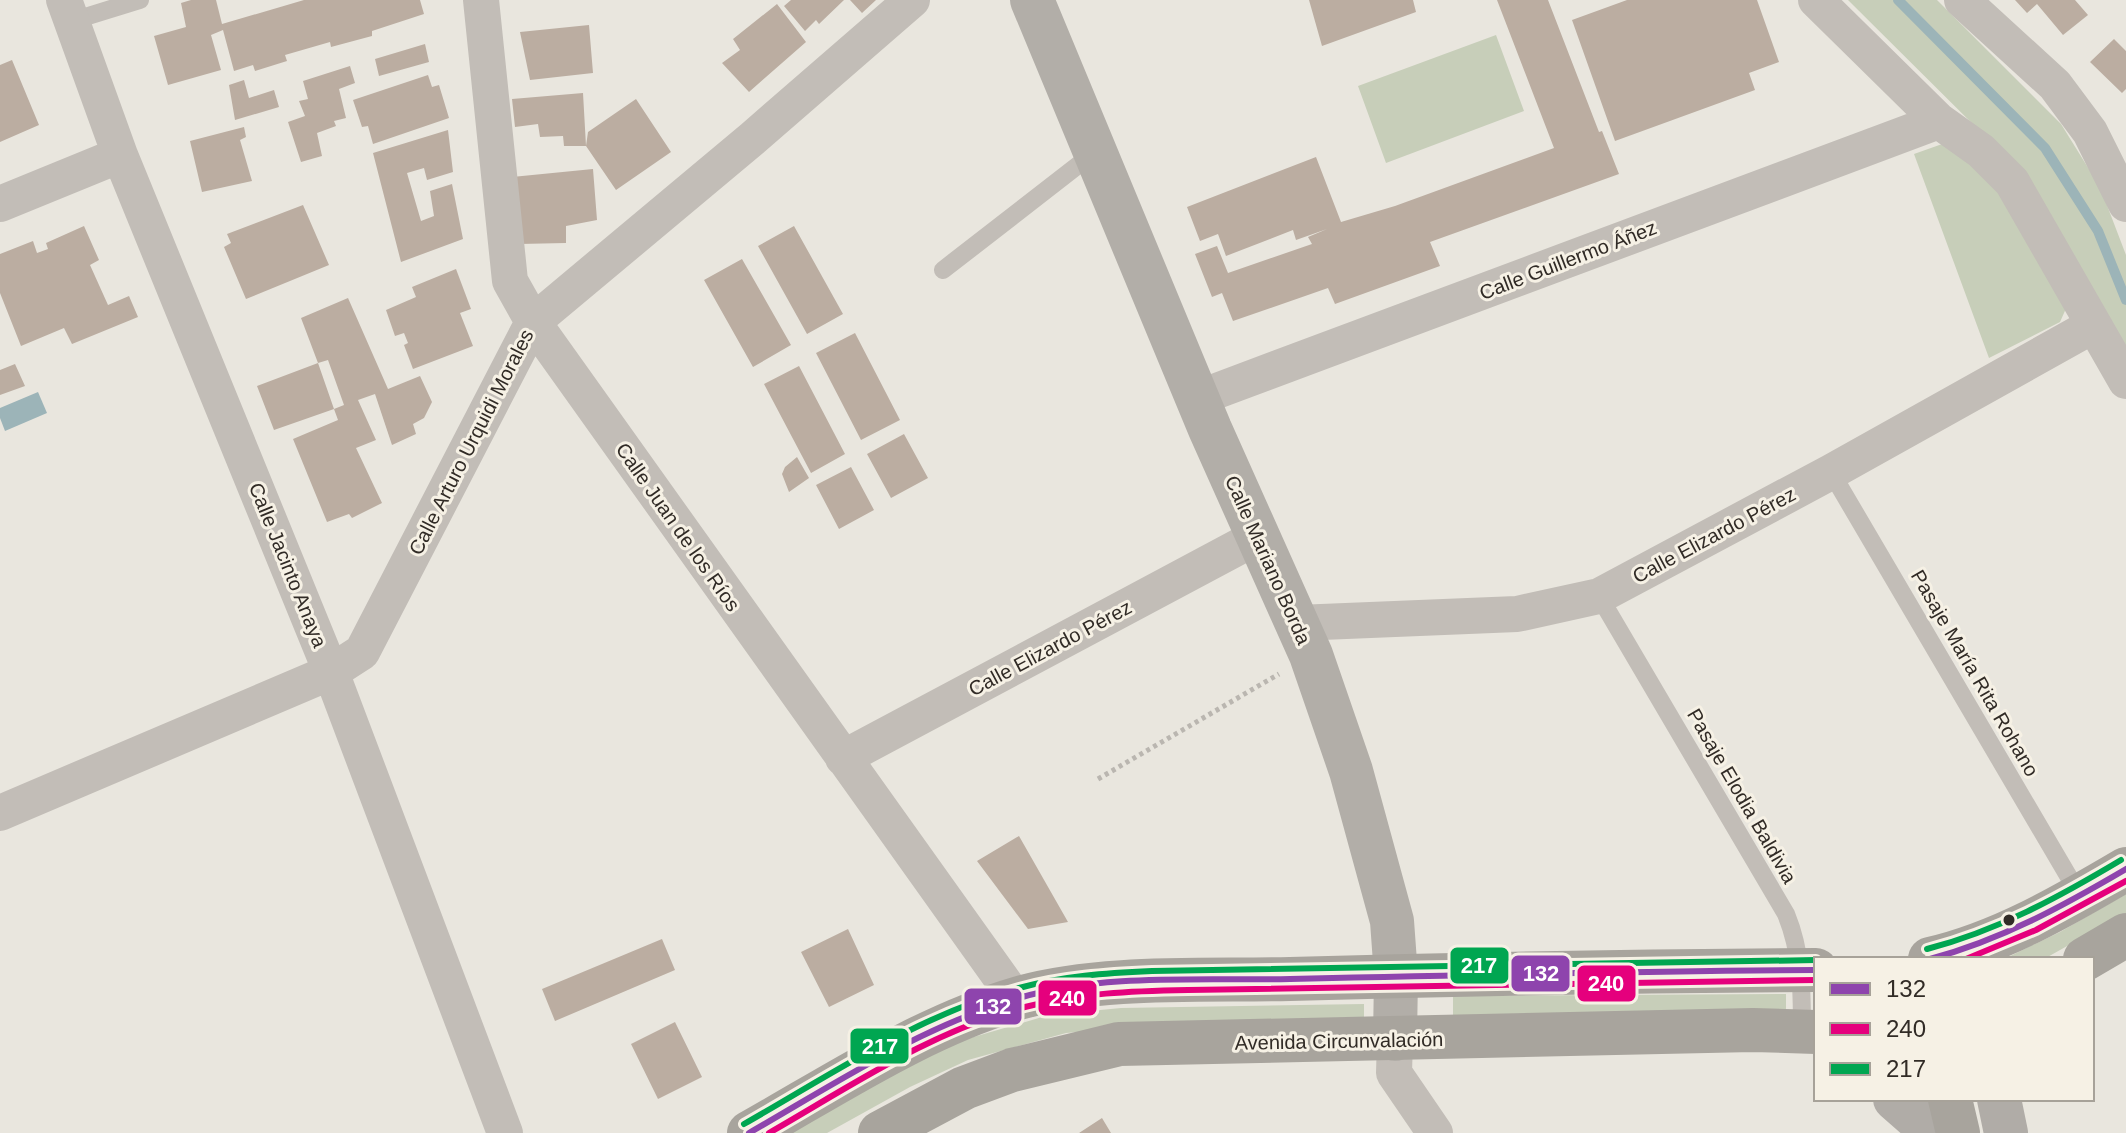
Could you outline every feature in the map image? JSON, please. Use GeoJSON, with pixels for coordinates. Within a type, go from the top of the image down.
{"type":"FeatureCollection","features":[{"type":"Feature","properties":{"kind":"highway"},"geometry":{"type":"LineString","coordinates":[[1938,957],[2019,927],[2126,869]]}},
{"type":"Feature","properties":{"kind":"highway"},"geometry":{"type":"LineString","coordinates":[[2088,957],[2126,935]]}},
{"type":"Feature","properties":{"kind":"highway"},"geometry":{"type":"LineString","coordinates":[[749,1133],[945,1026],[1016,999],[1050,990],[1106,984],[1396,976],[1809,970]]}},
{"type":"Feature","properties":{"kind":"highway","name":"Avenida Circunvalación"},"geometry":{"type":"LineString","coordinates":[[880,1133],[964,1088],[1000,1074],[1064,1055],[1119,1044],[1753,1030],[1811,1034]]}},
{"type":"Feature","properties":{"kind":"highway"},"geometry":{"type":"LineString","coordinates":[[1950,1101],[1958,1133]]}},
{"type":"Feature","properties":{"kind":"main road"},"geometry":{"type":"LineString","coordinates":[[1897,1101],[1934,1133]]}},
{"type":"Feature","properties":{"kind":"main road"},"geometry":{"type":"LineString","coordinates":[[1999,1101],[2006,1133]]}},
{"type":"Feature","properties":{"kind":"street","name":"Calle Juan de los Ríos"},"geometry":{"type":"LineString","coordinates":[[481,0],[510,281],[533,322],[1016,999]]}},
{"type":"Feature","properties":{"kind":"street","name":"Calle Arturo Urquidi Morales"},"geometry":{"type":"LineString","coordinates":[[0,813],[331,672],[362,652],[533,322],[912,0]]}},
{"type":"Feature","properties":{"kind":"street","name":"Calle Mariano Borda"},"geometry":{"type":"LineString","coordinates":[[1032,0],[1257,537],[1304,639],[1351,771],[1392,921],[1396,976],[1394,1073],[1435,1133]]}},
{"type":"Feature","properties":{"kind":"street"},"geometry":{"type":"LineString","coordinates":[[1816,0],[1939,121],[1981,151],[2012,182],[2126,381]]}},
{"type":"Feature","properties":{"kind":"street"},"geometry":{"type":"LineString","coordinates":[[1962,0],[2055,85],[2090,132],[2126,204]]}},
{"type":"Feature","properties":{"kind":"street","name":"Calle Jacinto Anaya"},"geometry":{"type":"LineString","coordinates":[[68,10],[120,155],[331,672],[505,1133]]}},
{"type":"Feature","properties":{"kind":"street","name":"Calle Guillermo Áñez"},"geometry":{"type":"LineString","coordinates":[[1198,398],[1939,121]]}},
{"type":"Feature","properties":{"kind":"street"},"geometry":{"type":"LineString","coordinates":[[0,204],[120,155]]}},
{"type":"Feature","properties":{"kind":"street","name":"Calle Elizardo Pérez"},"geometry":{"type":"LineString","coordinates":[[1304,639],[1517,614],[1599,596],[1831,472],[2094,325]]}},
{"type":"Feature","properties":{"kind":"street","name":"Calle Elizardo Pérez"},"geometry":{"type":"LineString","coordinates":[[843,758],[1257,537]]}},
{"type":"Feature","properties":{"kind":"lane"},"geometry":{"type":"LineString","coordinates":[[68,10],[140,0]]}},
{"type":"Feature","properties":{"kind":"lane"},"geometry":{"type":"LineString","coordinates":[[943,270],[1095,152]]}},
{"type":"Feature","properties":{"kind":"lane","name":"Pasaje María Rita Rohano"},"geometry":{"type":"LineString","coordinates":[[1831,472],[2080,896]]}},
{"type":"Feature","properties":{"kind":"lane","name":"Pasaje Elodia Baldivia"},"geometry":{"type":"LineString","coordinates":[[1599,596],[1786,914],[1809,970],[1811,1034]]}},
{"type":"Feature","properties":{"kind":"path"},"geometry":{"type":"LineString","coordinates":[[1098,779],[1304,639]]}},
{"type":"Feature","properties":{"kind":"green space"},"geometry":{"type":"Polygon","coordinates":[[[1848,0],[1937,0],[2061,124],[2100,187],[2126,255],[2126,353],[2021,172],[1848,0]]]}},
{"type":"Feature","properties":{"kind":"green space"},"geometry":{"type":"Polygon","coordinates":[[[1496,35],[1524,111],[1386,163],[1358,86],[1496,35]]]}},
{"type":"Feature","properties":{"kind":"green space"},"geometry":{"type":"Polygon","coordinates":[[[1945,143],[1997,180],[2068,304],[2060,322],[1989,358],[1914,154],[1945,143]]]}},
{"type":"Feature","properties":{"kind":"green space"},"geometry":{"type":"Polygon","coordinates":[[[2126,894],[2126,913],[2048,957],[2008,957],[2126,894]]]}},
{"type":"Feature","properties":{"kind":"green space"},"geometry":{"type":"Polygon","coordinates":[[[1786,994],[1786,1015],[1453,1017],[1453,996],[1786,994]]]}},
{"type":"Feature","properties":{"kind":"green space"},"geometry":{"type":"Polygon","coordinates":[[[1364,1004],[1364,1023],[1125,1028],[1066,1033],[968,1060],[910,1087],[827,1133],[787,1133],[896,1072],[960,1041],[1049,1015],[1121,1008],[1364,1004]]]}},
{"type":"Feature","properties":{"kind":"water"},"geometry":{"type":"Polygon","coordinates":[[[38,392],[47,413],[5,431],[0,408],[38,392]]]}},
{"type":"Feature","properties":{"kind":"building"},"geometry":{"type":"Polygon","coordinates":[[[216,0],[222,24],[304,0],[420,0],[424,14],[372,31],[372,36],[331,47],[330,42],[285,55],[287,61],[255,71],[253,65],[234,71],[223,30],[211,35],[221,70],[168,85],[154,36],[186,27],[181,3],[216,0]]]}},
{"type":"Feature","properties":{"kind":"building"},"geometry":{"type":"Polygon","coordinates":[[[791,0],[844,0],[819,24],[816,20],[805,31],[784,6],[791,0]]]}},
{"type":"Feature","properties":{"kind":"building"},"geometry":{"type":"Polygon","coordinates":[[[850,0],[876,0],[862,13],[850,0]]]}},
{"type":"Feature","properties":{"kind":"building"},"geometry":{"type":"Polygon","coordinates":[[[1309,0],[1413,0],[1416,12],[1322,46],[1309,0]]]}},
{"type":"Feature","properties":{"kind":"building"},"geometry":{"type":"Polygon","coordinates":[[[1497,0],[1548,0],[1599,132],[1602,131],[1619,174],[1430,242],[1440,266],[1335,304],[1328,288],[1233,321],[1222,293],[1212,297],[1195,254],[1217,246],[1228,273],[1312,244],[1308,237],[1327,229],[1296,240],[1293,230],[1226,256],[1218,234],[1200,241],[1187,207],[1316,157],[1341,222],[1395,206],[1554,148],[1497,0]]]}},
{"type":"Feature","properties":{"kind":"building"},"geometry":{"type":"Polygon","coordinates":[[[1627,0],[1757,0],[1779,62],[1749,73],[1755,90],[1615,141],[1572,20],[1627,0]]]}},
{"type":"Feature","properties":{"kind":"building"},"geometry":{"type":"Polygon","coordinates":[[[2015,0],[2075,0],[2088,15],[2063,35],[2037,4],[2027,13],[2015,0]]]}},
{"type":"Feature","properties":{"kind":"building"},"geometry":{"type":"Polygon","coordinates":[[[777,4],[806,42],[749,92],[722,63],[740,50],[733,39],[777,4]]]}},
{"type":"Feature","properties":{"kind":"building"},"geometry":{"type":"Polygon","coordinates":[[[589,25],[593,73],[530,80],[520,32],[589,25]]]}},
{"type":"Feature","properties":{"kind":"building"},"geometry":{"type":"Polygon","coordinates":[[[2114,39],[2126,51],[2126,89],[2122,93],[2090,62],[2114,39]]]}},
{"type":"Feature","properties":{"kind":"building"},"geometry":{"type":"Polygon","coordinates":[[[425,44],[429,62],[379,76],[375,59],[425,44]]]}},
{"type":"Feature","properties":{"kind":"building"},"geometry":{"type":"Polygon","coordinates":[[[12,60],[39,125],[0,142],[0,65],[12,60]]]}},
{"type":"Feature","properties":{"kind":"building"},"geometry":{"type":"Polygon","coordinates":[[[350,66],[355,83],[339,89],[346,118],[334,121],[336,126],[317,133],[322,156],[301,162],[288,122],[305,116],[299,101],[308,99],[303,81],[350,66]]]}},
{"type":"Feature","properties":{"kind":"building"},"geometry":{"type":"Polygon","coordinates":[[[428,75],[432,87],[439,85],[449,118],[373,144],[368,126],[362,127],[353,100],[428,75]]]}},
{"type":"Feature","properties":{"kind":"building"},"geometry":{"type":"Polygon","coordinates":[[[244,80],[249,98],[274,90],[279,107],[235,120],[229,85],[244,80]]]}},
{"type":"Feature","properties":{"kind":"building"},"geometry":{"type":"Polygon","coordinates":[[[583,93],[586,146],[564,146],[563,136],[540,137],[538,124],[515,127],[512,99],[583,93]]]}},
{"type":"Feature","properties":{"kind":"building"},"geometry":{"type":"Polygon","coordinates":[[[636,99],[671,152],[616,190],[586,146],[588,132],[636,99]]]}},
{"type":"Feature","properties":{"kind":"building"},"geometry":{"type":"Polygon","coordinates":[[[244,127],[246,137],[240,140],[252,181],[202,192],[190,141],[244,127]]]}},
{"type":"Feature","properties":{"kind":"building"},"geometry":{"type":"Polygon","coordinates":[[[448,130],[453,172],[427,180],[424,168],[407,173],[421,221],[434,216],[430,191],[452,184],[463,239],[401,262],[373,153],[448,130]]]}},
{"type":"Feature","properties":{"kind":"building"},"geometry":{"type":"Polygon","coordinates":[[[593,169],[597,220],[566,226],[566,243],[519,244],[512,177],[593,169]]]}},
{"type":"Feature","properties":{"kind":"building"},"geometry":{"type":"Polygon","coordinates":[[[303,205],[329,265],[246,299],[224,247],[231,243],[227,234],[303,205]]]}},
{"type":"Feature","properties":{"kind":"building"},"geometry":{"type":"Polygon","coordinates":[[[84,226],[99,260],[90,265],[108,305],[129,296],[138,317],[72,344],[64,328],[21,346],[0,293],[0,254],[33,241],[37,253],[48,249],[46,243],[84,226]]]}},
{"type":"Feature","properties":{"kind":"building"},"geometry":{"type":"Polygon","coordinates":[[[794,226],[843,314],[807,334],[758,246],[794,226]]]}},
{"type":"Feature","properties":{"kind":"building"},"geometry":{"type":"Polygon","coordinates":[[[742,259],[791,345],[753,367],[704,280],[742,259]]]}},
{"type":"Feature","properties":{"kind":"building"},"geometry":{"type":"Polygon","coordinates":[[[456,269],[471,309],[460,313],[473,346],[413,369],[404,345],[408,343],[404,333],[395,336],[386,310],[416,297],[412,287],[456,269]]]}},
{"type":"Feature","properties":{"kind":"building"},"geometry":{"type":"Polygon","coordinates":[[[348,298],[388,389],[420,376],[432,402],[424,418],[413,424],[416,434],[392,445],[375,394],[358,400],[376,440],[356,448],[382,503],[352,518],[349,514],[327,522],[293,439],[338,420],[334,409],[344,405],[328,360],[318,363],[301,318],[348,298]]]}},
{"type":"Feature","properties":{"kind":"building"},"geometry":{"type":"Polygon","coordinates":[[[855,333],[900,420],[861,440],[816,353],[855,333]]]}},
{"type":"Feature","properties":{"kind":"building"},"geometry":{"type":"Polygon","coordinates":[[[318,363],[334,409],[274,430],[257,386],[318,363]]]}},
{"type":"Feature","properties":{"kind":"building"},"geometry":{"type":"Polygon","coordinates":[[[15,364],[25,386],[0,395],[0,370],[15,364]]]}},
{"type":"Feature","properties":{"kind":"building"},"geometry":{"type":"Polygon","coordinates":[[[799,366],[845,454],[811,473],[764,384],[799,366]]]}},
{"type":"Feature","properties":{"kind":"building"},"geometry":{"type":"Polygon","coordinates":[[[904,434],[928,478],[891,498],[867,454],[904,434]]]}},
{"type":"Feature","properties":{"kind":"building"},"geometry":{"type":"Polygon","coordinates":[[[797,457],[809,478],[789,492],[782,474],[797,457]]]}},
{"type":"Feature","properties":{"kind":"building"},"geometry":{"type":"Polygon","coordinates":[[[851,467],[874,510],[839,529],[816,485],[851,467]]]}},
{"type":"Feature","properties":{"kind":"building"},"geometry":{"type":"Polygon","coordinates":[[[1019,836],[1068,922],[1028,929],[977,861],[1019,836]]]}},
{"type":"Feature","properties":{"kind":"building"},"geometry":{"type":"Polygon","coordinates":[[[848,929],[874,985],[829,1007],[801,952],[848,929]]]}},
{"type":"Feature","properties":{"kind":"building"},"geometry":{"type":"Polygon","coordinates":[[[662,939],[675,970],[555,1021],[542,989],[662,939]]]}},
{"type":"Feature","properties":{"kind":"building"},"geometry":{"type":"Polygon","coordinates":[[[675,1022],[702,1077],[658,1099],[631,1044],[675,1022]]]}},
{"type":"Feature","properties":{"kind":"building"},"geometry":{"type":"Polygon","coordinates":[[[1102,1118],[1111,1133],[1079,1133],[1102,1118]]]}},
{"type":"Feature","properties":{"kind":"waterway"},"geometry":{"type":"LineString","coordinates":[[1898,0],[2045,148],[2098,231],[2126,300]]}},
{"type":"Feature","properties":{"kind":"transit line","name":"217"},"geometry":{"type":"LineString","coordinates":[[1927,949],[1978,933],[2027,912],[2121,860]]}},
{"type":"Feature","properties":{"kind":"transit line","name":"132"},"geometry":{"type":"LineString","coordinates":[[1936,957],[2031,921],[2126,869]]}},
{"type":"Feature","properties":{"kind":"transit line","name":"240"},"geometry":{"type":"LineString","coordinates":[[1971,957],[2036,930],[2126,881]]}},
{"type":"Feature","properties":{"kind":"transit line","name":"217"},"geometry":{"type":"LineString","coordinates":[[744,1124],[877,1047],[947,1013],[1019,988],[1068,978],[1152,971],[1814,960]]}},
{"type":"Feature","properties":{"kind":"transit line","name":"132"},"geometry":{"type":"LineString","coordinates":[[749,1133],[914,1040],[983,1010],[1052,990],[1153,980],[1814,970]]}},
{"type":"Feature","properties":{"kind":"transit line","name":"240"},"geometry":{"type":"LineString","coordinates":[[769,1133],[893,1061],[958,1030],[1025,1007],[1065,999],[1167,990],[1814,980]]}}]}
